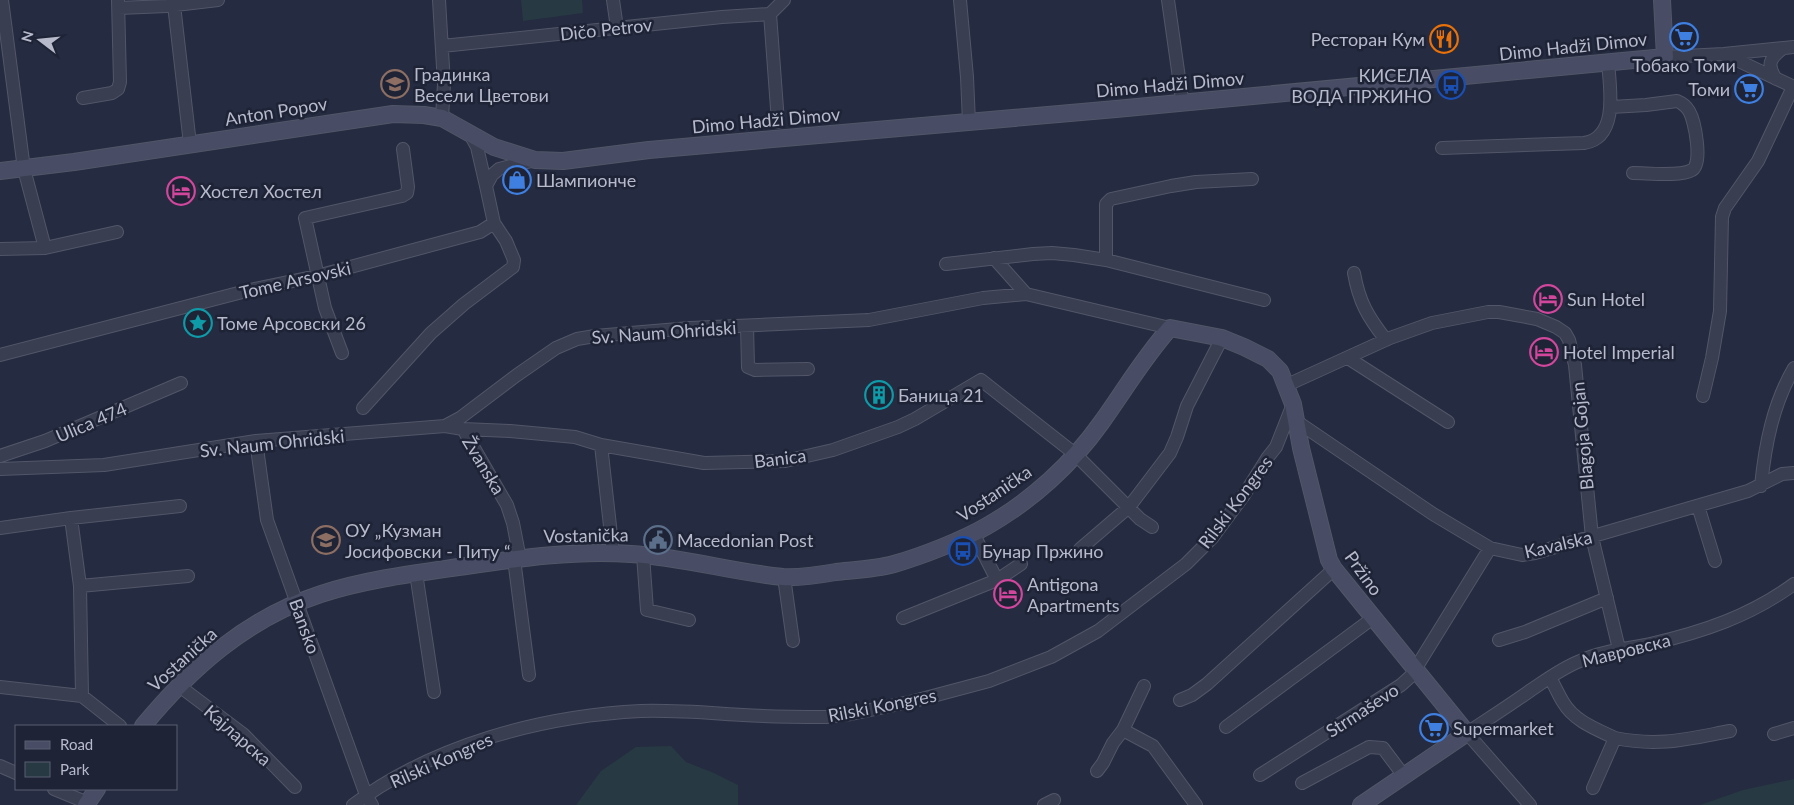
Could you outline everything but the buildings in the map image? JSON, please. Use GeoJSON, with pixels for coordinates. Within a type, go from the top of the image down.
{"type":"FeatureCollection","features":[{"type":"Feature","properties":{"kind":"street"},"geometry":{"type":"LineString","coordinates":[[83,98],[112,93],[118,89],[120,82],[118,4],[174,5],[218,0]]}},
{"type":"Feature","properties":{"kind":"street"},"geometry":{"type":"LineString","coordinates":[[439,0],[444,84],[442,118]]}},
{"type":"Feature","properties":{"kind":"street"},"geometry":{"type":"LineString","coordinates":[[614,0],[617,28]]}},
{"type":"Feature","properties":{"kind":"street"},"geometry":{"type":"LineString","coordinates":[[778,122],[770,14],[784,0]]}},
{"type":"Feature","properties":{"kind":"street"},"geometry":{"type":"LineString","coordinates":[[960,0],[969,122]]}},
{"type":"Feature","properties":{"kind":"street"},"geometry":{"type":"LineString","coordinates":[[1168,0],[1182,99]]}},
{"type":"Feature","properties":{"kind":"street"},"geometry":{"type":"LineString","coordinates":[[1662,0],[1665,57]]}},
{"type":"Feature","properties":{"kind":"street"},"geometry":{"type":"LineString","coordinates":[[2,1],[24,168],[45,248]]}},
{"type":"Feature","properties":{"kind":"street"},"geometry":{"type":"LineString","coordinates":[[174,5],[190,144]]}},
{"type":"Feature","properties":{"kind":"street","name":"Dičo Petrov"},"geometry":{"type":"LineString","coordinates":[[442,46],[722,17],[770,14]]}},
{"type":"Feature","properties":{"kind":"street"},"geometry":{"type":"LineString","coordinates":[[1776,79],[1770,69],[1771,61],[1774,55],[1788,48]]}},
{"type":"Feature","properties":{"kind":"street","name":"Dimo Hadži Dimov"},"geometry":{"type":"LineString","coordinates":[[542,160],[581,159],[668,148],[1665,57],[1788,48]]}},
{"type":"Feature","properties":{"kind":"street"},"geometry":{"type":"LineString","coordinates":[[1703,396],[1720,311],[1722,217],[1725,208],[1758,161],[1793,87],[1724,54]]}},
{"type":"Feature","properties":{"kind":"street"},"geometry":{"type":"LineString","coordinates":[[1442,148],[1587,143],[1594,140],[1608,122],[1611,107],[1608,63]]}},
{"type":"Feature","properties":{"kind":"street"},"geometry":{"type":"LineString","coordinates":[[1611,107],[1677,101],[1689,111],[1694,124],[1698,161],[1694,169],[1690,172],[1673,174],[1634,173]]}},
{"type":"Feature","properties":{"kind":"street","name":"Anton Popov"},"geometry":{"type":"LineString","coordinates":[[0,171],[393,114],[413,114],[442,118],[471,136],[494,147],[542,160]]}},
{"type":"Feature","properties":{"kind":"street"},"geometry":{"type":"LineString","coordinates":[[363,408],[431,333],[464,304],[513,266],[514,260],[506,241],[494,223],[477,147],[471,136]]}},
{"type":"Feature","properties":{"kind":"street"},"geometry":{"type":"LineString","coordinates":[[342,353],[325,308],[305,218],[402,196],[407,193],[408,187],[402,149]]}},
{"type":"Feature","properties":{"kind":"street"},"geometry":{"type":"LineString","coordinates":[[486,186],[492,175],[499,169],[542,160]]}},
{"type":"Feature","properties":{"kind":"street"},"geometry":{"type":"LineString","coordinates":[[1106,260],[1106,204],[1111,199],[1196,182],[1252,179]]}},
{"type":"Feature","properties":{"kind":"street","name":"Tome Arsovski"},"geometry":{"type":"LineString","coordinates":[[0,355],[250,290],[317,276],[480,232],[494,223]]}},
{"type":"Feature","properties":{"kind":"street"},"geometry":{"type":"LineString","coordinates":[[0,249],[45,248],[116,232]]}},
{"type":"Feature","properties":{"kind":"street"},"geometry":{"type":"LineString","coordinates":[[946,264],[1052,254],[1106,260],[1264,300]]}},
{"type":"Feature","properties":{"kind":"street"},"geometry":{"type":"LineString","coordinates":[[994,258],[1026,294]]}},
{"type":"Feature","properties":{"kind":"street"},"geometry":{"type":"LineString","coordinates":[[1354,274],[1361,304],[1369,319],[1386,340]]}},
{"type":"Feature","properties":{"kind":"street","name":"Sv. Naum Ohridski"},"geometry":{"type":"LineString","coordinates":[[0,469],[104,465],[256,441],[445,426],[460,418],[516,375],[556,348],[577,339],[673,329],[869,320],[983,298],[1026,294],[1170,328]]}},
{"type":"Feature","properties":{"kind":"street","name":"Blagoja Gojan"},"geometry":{"type":"LineString","coordinates":[[1287,385],[1386,340],[1432,323],[1488,312],[1499,312],[1537,319],[1565,333],[1572,348],[1576,365],[1592,537],[1619,649]]}},
{"type":"Feature","properties":{"kind":"street"},"geometry":{"type":"LineString","coordinates":[[747,326],[748,367],[754,370],[808,369]]}},
{"type":"Feature","properties":{"kind":"street","name":"Pržino"},"geometry":{"type":"LineString","coordinates":[[1170,328],[1222,338],[1268,359],[1280,371],[1287,385],[1327,551],[1334,569],[1414,670],[1528,801]]}},
{"type":"Feature","properties":{"kind":"street","name":"Vostanička"},"geometry":{"type":"LineString","coordinates":[[143,725],[178,685],[219,649],[242,633],[296,603],[346,587],[416,574],[543,555],[613,553],[643,555],[784,577],[809,576],[894,564],[973,533],[1001,517],[1054,476],[1099,426],[1144,360],[1170,328]]}},
{"type":"Feature","properties":{"kind":"street"},"geometry":{"type":"LineString","coordinates":[[1080,550],[1129,507],[1170,454],[1187,406],[1222,338]]}},
{"type":"Feature","properties":{"kind":"street"},"geometry":{"type":"LineString","coordinates":[[1348,358],[1448,422]]}},
{"type":"Feature","properties":{"kind":"street"},"geometry":{"type":"LineString","coordinates":[[1761,486],[1764,460],[1776,404],[1794,368]]}},
{"type":"Feature","properties":{"kind":"street","name":"Banica"},"geometry":{"type":"LineString","coordinates":[[445,426],[462,429],[542,433],[575,437],[601,445],[704,462],[785,461],[834,450],[898,427],[916,419],[981,380],[1075,454]]}},
{"type":"Feature","properties":{"kind":"street","name":"Ulica 474"},"geometry":{"type":"LineString","coordinates":[[0,456],[45,441],[181,383]]}},
{"type":"Feature","properties":{"kind":"street","name":"Rilski Kongres"},"geometry":{"type":"LineString","coordinates":[[1276,447],[1292,404]]}},
{"type":"Feature","properties":{"kind":"street","name":"Žvanska"},"geometry":{"type":"LineString","coordinates":[[462,429],[507,505],[513,523],[529,675]]}},
{"type":"Feature","properties":{"kind":"street","name":"Kavalska"},"geometry":{"type":"LineString","coordinates":[[1297,429],[1490,548],[1522,555],[1592,537],[1748,491],[1782,474],[1794,473]]}},
{"type":"Feature","properties":{"kind":"street","name":"Rilski Kongres"},"geometry":{"type":"LineString","coordinates":[[352,805],[369,800],[414,768],[469,744],[505,733],[542,725],[591,716],[665,711],[826,717],[851,714],[914,701],[1020,671],[1073,646],[1098,631],[1186,564],[1212,538],[1244,495],[1268,456],[1297,429]]}},
{"type":"Feature","properties":{"kind":"street","name":"Bansko"},"geometry":{"type":"LineString","coordinates":[[256,441],[267,520],[369,800]]}},
{"type":"Feature","properties":{"kind":"street"},"geometry":{"type":"LineString","coordinates":[[601,445],[613,553]]}},
{"type":"Feature","properties":{"kind":"street"},"geometry":{"type":"LineString","coordinates":[[1075,454],[1140,519],[1152,527]]}},
{"type":"Feature","properties":{"kind":"street"},"geometry":{"type":"LineString","coordinates":[[0,528],[180,506]]}},
{"type":"Feature","properties":{"kind":"street"},"geometry":{"type":"LineString","coordinates":[[1698,506],[1714,561]]}},
{"type":"Feature","properties":{"kind":"street"},"geometry":{"type":"LineString","coordinates":[[71,518],[80,586],[82,696]]}},
{"type":"Feature","properties":{"kind":"street"},"geometry":{"type":"LineString","coordinates":[[973,533],[997,580]]}},
{"type":"Feature","properties":{"kind":"street","name":"Strmaševo"},"geometry":{"type":"LineString","coordinates":[[1260,775],[1401,685],[1411,676],[1490,548]]}},
{"type":"Feature","properties":{"kind":"street"},"geometry":{"type":"LineString","coordinates":[[643,555],[647,610],[689,620]]}},
{"type":"Feature","properties":{"kind":"street"},"geometry":{"type":"LineString","coordinates":[[903,618],[997,580],[1021,564]]}},
{"type":"Feature","properties":{"kind":"street"},"geometry":{"type":"LineString","coordinates":[[1180,700],[1192,695],[1207,684],[1334,569]]}},
{"type":"Feature","properties":{"kind":"street"},"geometry":{"type":"LineString","coordinates":[[416,574],[434,692]]}},
{"type":"Feature","properties":{"kind":"street"},"geometry":{"type":"LineString","coordinates":[[80,586],[188,576]]}},
{"type":"Feature","properties":{"kind":"street"},"geometry":{"type":"LineString","coordinates":[[784,577],[793,641]]}},
{"type":"Feature","properties":{"kind":"street","name":"Мавровска"},"geometry":{"type":"LineString","coordinates":[[1467,733],[1550,678],[1580,661],[1619,649],[1701,631],[1747,614],[1772,600],[1794,584]]}},
{"type":"Feature","properties":{"kind":"street"},"geometry":{"type":"LineString","coordinates":[[1499,640],[1525,632],[1607,598]]}},
{"type":"Feature","properties":{"kind":"street"},"geometry":{"type":"LineString","coordinates":[[1226,727],[1373,618]]}},
{"type":"Feature","properties":{"kind":"street"},"geometry":{"type":"LineString","coordinates":[[1550,678],[1563,702],[1580,720],[1615,738],[1655,743],[1678,741],[1730,731]]}},
{"type":"Feature","properties":{"kind":"street","name":"Кајларска"},"geometry":{"type":"LineString","coordinates":[[178,685],[243,734],[295,788]]}},
{"type":"Feature","properties":{"kind":"street"},"geometry":{"type":"LineString","coordinates":[[1096,771],[1123,730],[1144,686]]}},
{"type":"Feature","properties":{"kind":"street"},"geometry":{"type":"LineString","coordinates":[[0,687],[82,696],[119,725]]}},
{"type":"Feature","properties":{"kind":"street"},"geometry":{"type":"LineString","coordinates":[[1774,734],[1794,728]]}},
{"type":"Feature","properties":{"kind":"street"},"geometry":{"type":"LineString","coordinates":[[1123,730],[1153,746],[1196,805]]}},
{"type":"Feature","properties":{"kind":"street"},"geometry":{"type":"LineString","coordinates":[[1361,805],[1467,733]]}},
{"type":"Feature","properties":{"kind":"street"},"geometry":{"type":"LineString","coordinates":[[1593,788],[1615,738]]}},
{"type":"Feature","properties":{"kind":"street"},"geometry":{"type":"LineString","coordinates":[[1302,782],[1369,747],[1383,748],[1404,776]]}},
{"type":"Feature","properties":{"kind":"street"},"geometry":{"type":"LineString","coordinates":[[0,766],[15,773]]}},
{"type":"Feature","properties":{"kind":"street"},"geometry":{"type":"LineString","coordinates":[[56,790],[87,804],[96,790]]}},
{"type":"Feature","properties":{"kind":"street"},"geometry":{"type":"LineString","coordinates":[[1514,805],[1528,801]]}},
{"type":"Feature","properties":{"kind":"green space"},"geometry":{"type":"Polygon","coordinates":[[[521,0],[582,0],[583,13],[523,21],[521,0]]]}},
{"type":"Feature","properties":{"kind":"green space"},"geometry":{"type":"Polygon","coordinates":[[[671,746],[686,762],[738,785],[738,805],[576,805],[601,771],[636,747],[671,746]]]}},
{"type":"Feature","properties":{"kind":"green space"},"geometry":{"type":"Polygon","coordinates":[[[1794,779],[1794,805],[1700,805],[1743,790],[1794,779]]]}},
{"type":"Feature","properties":{"kind":"place","name":"Тобако Томи"},"geometry":{"type":"Point","coordinates":[1684,37]}},
{"type":"Feature","properties":{"kind":"place","name":"Ресторан Кум"},"geometry":{"type":"Point","coordinates":[1444,39]}},
{"type":"Feature","properties":{"kind":"place","name":"Градинка Весели Цветови"},"geometry":{"type":"Point","coordinates":[395,84]}},
{"type":"Feature","properties":{"kind":"place","name":"КИСЕЛА ВОДА ПРЖИНО"},"geometry":{"type":"Point","coordinates":[1451,85]}},
{"type":"Feature","properties":{"kind":"place","name":"Томи"},"geometry":{"type":"Point","coordinates":[1749,89]}},
{"type":"Feature","properties":{"kind":"place","name":"Шампионче"},"geometry":{"type":"Point","coordinates":[517,180]}},
{"type":"Feature","properties":{"kind":"place","name":"Хостел Хостел"},"geometry":{"type":"Point","coordinates":[181,191]}},
{"type":"Feature","properties":{"kind":"place","name":"Sun Hotel"},"geometry":{"type":"Point","coordinates":[1548,299]}},
{"type":"Feature","properties":{"kind":"place","name":"Томе Арсовски 26"},"geometry":{"type":"Point","coordinates":[198,323]}},
{"type":"Feature","properties":{"kind":"place","name":"Hotel Imperial"},"geometry":{"type":"Point","coordinates":[1544,352]}},
{"type":"Feature","properties":{"kind":"place","name":"Баница 21"},"geometry":{"type":"Point","coordinates":[879,395]}},
{"type":"Feature","properties":{"kind":"place","name":"ОУ „Кузман Јосифовски - Питу “"},"geometry":{"type":"Point","coordinates":[326,540]}},
{"type":"Feature","properties":{"kind":"place","name":"Macedonian Post"},"geometry":{"type":"Point","coordinates":[658,540]}},
{"type":"Feature","properties":{"kind":"place","name":"Бунар Пржино"},"geometry":{"type":"Point","coordinates":[963,551]}},
{"type":"Feature","properties":{"kind":"place","name":"Antigona Apartments"},"geometry":{"type":"Point","coordinates":[1008,594]}},
{"type":"Feature","properties":{"kind":"place","name":"Supermarket"},"geometry":{"type":"Point","coordinates":[1434,728]}}]}
